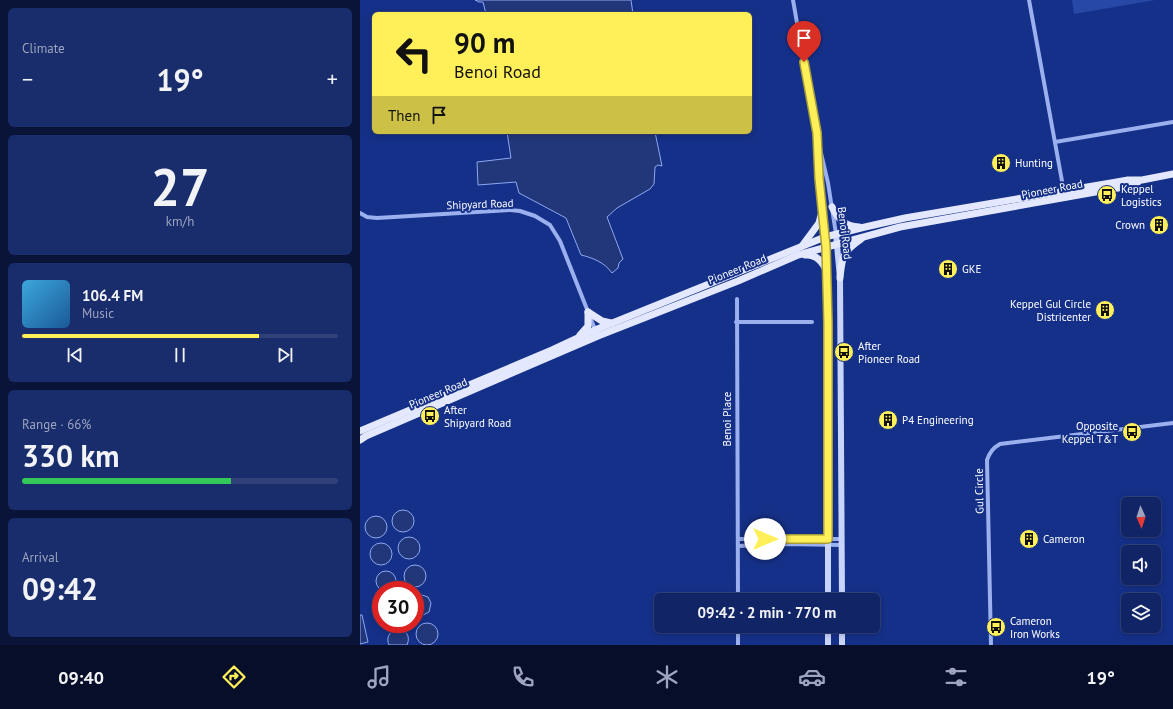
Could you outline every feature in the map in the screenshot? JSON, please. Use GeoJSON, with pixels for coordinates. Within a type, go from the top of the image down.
{"type":"FeatureCollection","features":[{"type":"Feature","properties":{"kind":"main road","name":"Pioneer Road"},"geometry":{"type":"LineString","coordinates":[[643,314],[802,246],[836,234],[865,227],[1064,194],[1129,186],[1142,180],[1173,174]]}},
{"type":"Feature","properties":{"kind":"main road","name":"Pioneer Road"},"geometry":{"type":"LineString","coordinates":[[360,440],[596,333],[798,255],[900,227],[1064,194]]}},
{"type":"Feature","properties":{"kind":"main road"},"geometry":{"type":"LineString","coordinates":[[832,207],[838,218],[844,223],[865,227]]}},
{"type":"Feature","properties":{"kind":"main road"},"geometry":{"type":"LineString","coordinates":[[802,246],[819,223],[823,208]]}},
{"type":"Feature","properties":{"kind":"main road","name":"Benoi Road"},"geometry":{"type":"LineString","coordinates":[[836,234],[840,278],[842,593]]}},
{"type":"Feature","properties":{"kind":"main road"},"geometry":{"type":"LineString","coordinates":[[840,278],[845,253],[854,244],[866,236]]}},
{"type":"Feature","properties":{"kind":"main road","name":"Benoi Road"},"geometry":{"type":"LineString","coordinates":[[825,237],[827,272],[828,593]]}},
{"type":"Feature","properties":{"kind":"main road"},"geometry":{"type":"LineString","coordinates":[[798,255],[808,254],[818,258],[824,265],[827,272]]}},
{"type":"Feature","properties":{"kind":"main road"},"geometry":{"type":"LineString","coordinates":[[588,312],[602,321],[612,323]]}},
{"type":"Feature","properties":{"kind":"main road"},"geometry":{"type":"LineString","coordinates":[[576,338],[588,326],[588,312]]}},
{"type":"Feature","properties":{"kind":"main road","name":"Pioneer Road"},"geometry":{"type":"LineString","coordinates":[[360,431],[552,350],[576,338],[596,333],[612,323],[628,320]]}},
{"type":"Feature","properties":{"kind":"main road"},"geometry":{"type":"LineString","coordinates":[[828,633],[828,645]]}},
{"type":"Feature","properties":{"kind":"main road"},"geometry":{"type":"LineString","coordinates":[[842,633],[842,645]]}},
{"type":"Feature","properties":{"kind":"street","name":"Benoi Road"},"geometry":{"type":"LineString","coordinates":[[793,0],[836,234]]}},
{"type":"Feature","properties":{"kind":"street"},"geometry":{"type":"LineString","coordinates":[[1029,0],[1064,194]]}},
{"type":"Feature","properties":{"kind":"street"},"geometry":{"type":"LineString","coordinates":[[1055,142],[1173,122]]}},
{"type":"Feature","properties":{"kind":"street","name":"Benoi Road"},"geometry":{"type":"LineString","coordinates":[[817,133],[819,178],[825,237]]}},
{"type":"Feature","properties":{"kind":"street","name":"Shipyard Road"},"geometry":{"type":"LineString","coordinates":[[360,213],[366,217],[376,218],[510,210],[520,211],[535,216],[550,225],[560,241],[596,333]]}},
{"type":"Feature","properties":{"kind":"street","name":"Benoi Place"},"geometry":{"type":"LineString","coordinates":[[737,299],[738,593]]}},
{"type":"Feature","properties":{"kind":"street"},"geometry":{"type":"LineString","coordinates":[[736,322],[812,322]]}},
{"type":"Feature","properties":{"kind":"street","name":"Gul Circle"},"geometry":{"type":"LineString","coordinates":[[990,645],[988,460],[990,453],[994,448],[1000,444],[1173,422]]}},
{"type":"Feature","properties":{"kind":"street"},"geometry":{"type":"LineString","coordinates":[[738,539],[842,542]]}},
{"type":"Feature","properties":{"kind":"street"},"geometry":{"type":"LineString","coordinates":[[738,546],[828,542]]}},
{"type":"Feature","properties":{"kind":"street"},"geometry":{"type":"LineString","coordinates":[[738,633],[738,645]]}},
{"type":"Feature","properties":{"kind":"shaded area"},"geometry":{"type":"Polygon","coordinates":[[[475,0],[631,0],[633,12],[486,12],[483,2],[475,0]]]}},
{"type":"Feature","properties":{"kind":"shaded area"},"geometry":{"type":"Polygon","coordinates":[[[1072,0],[1155,0],[1074,14],[1072,0]]]}},
{"type":"Feature","properties":{"kind":"shaded area"},"geometry":{"type":"Polygon","coordinates":[[[507,134],[655,134],[662,166],[658,165],[655,167],[654,184],[650,189],[617,208],[607,217],[623,259],[619,263],[618,268],[612,273],[598,261],[581,255],[566,218],[519,193],[516,182],[478,185],[477,162],[511,158],[507,134]]]}},
{"type":"Feature","properties":{"kind":"shaded area"},"geometry":{"type":"Polygon","coordinates":[[[403,510],[407,511],[413,517],[413,525],[407,531],[403,532],[399,531],[393,525],[392,521],[393,517],[399,511],[403,510]]]}},
{"type":"Feature","properties":{"kind":"shaded area"},"geometry":{"type":"Polygon","coordinates":[[[376,516],[380,517],[386,523],[386,531],[380,537],[376,538],[372,537],[366,531],[365,527],[366,523],[372,517],[376,516]]]}},
{"type":"Feature","properties":{"kind":"shaded area"},"geometry":{"type":"Polygon","coordinates":[[[409,537],[413,538],[419,544],[419,552],[413,558],[409,559],[405,558],[399,552],[398,548],[399,544],[405,538],[409,537]]]}},
{"type":"Feature","properties":{"kind":"shaded area"},"geometry":{"type":"Polygon","coordinates":[[[381,543],[385,544],[391,550],[391,558],[385,564],[381,565],[377,564],[371,558],[370,554],[371,550],[377,544],[381,543]]]}},
{"type":"Feature","properties":{"kind":"shaded area"},"geometry":{"type":"Polygon","coordinates":[[[411,566],[419,566],[425,572],[426,576],[424,581],[405,580],[405,572],[411,566]]]}},
{"type":"Feature","properties":{"kind":"shaded area"},"geometry":{"type":"Polygon","coordinates":[[[386,571],[393,574],[396,581],[376,581],[379,574],[386,571]]]}},
{"type":"Feature","properties":{"kind":"shaded area"},"geometry":{"type":"Polygon","coordinates":[[[424,596],[428,597],[431,603],[429,612],[424,614],[424,596]]]}},
{"type":"Feature","properties":{"kind":"shaded area"},"geometry":{"type":"Polygon","coordinates":[[[360,615],[362,615],[368,642],[360,644],[360,615]]]}},
{"type":"Feature","properties":{"kind":"shaded area"},"geometry":{"type":"Polygon","coordinates":[[[424,624],[431,624],[437,630],[437,638],[431,644],[423,644],[417,638],[416,633],[424,633],[424,624]]]}},
{"type":"Feature","properties":{"kind":"shaded area"},"geometry":{"type":"Polygon","coordinates":[[[391,633],[406,633],[408,636],[407,645],[389,645],[389,636],[391,633]]]}},
{"type":"Feature","properties":{"kind":"place","name":"Hunting"},"geometry":{"type":"Point","coordinates":[1001,163]}},
{"type":"Feature","properties":{"kind":"place","name":"Keppel Logistics"},"geometry":{"type":"Point","coordinates":[1107,195]}},
{"type":"Feature","properties":{"kind":"place","name":"Crown"},"geometry":{"type":"Point","coordinates":[1159,225]}},
{"type":"Feature","properties":{"kind":"place","name":"GKE"},"geometry":{"type":"Point","coordinates":[948,269]}},
{"type":"Feature","properties":{"kind":"place","name":"Keppel Gul Circle Districenter"},"geometry":{"type":"Point","coordinates":[1105,310]}},
{"type":"Feature","properties":{"kind":"place","name":"After Pioneer Road"},"geometry":{"type":"Point","coordinates":[844,352]}},
{"type":"Feature","properties":{"kind":"place","name":"After Shipyard Road"},"geometry":{"type":"Point","coordinates":[430,416]}},
{"type":"Feature","properties":{"kind":"place","name":"P4 Engineering"},"geometry":{"type":"Point","coordinates":[888,420]}},
{"type":"Feature","properties":{"kind":"place","name":"Opposite Keppel T&T"},"geometry":{"type":"Point","coordinates":[1132,432]}},
{"type":"Feature","properties":{"kind":"place","name":"Cameron"},"geometry":{"type":"Point","coordinates":[1029,539]}},
{"type":"Feature","properties":{"kind":"place","name":"Cameron Iron Works"},"geometry":{"type":"Point","coordinates":[996,627]}},
{"type":"Feature","properties":{"kind":"route"},"geometry":{"type":"LineString","coordinates":[[765,539],[828,539],[828,323],[826,247],[819,178],[817,133],[804,62]]}}]}
